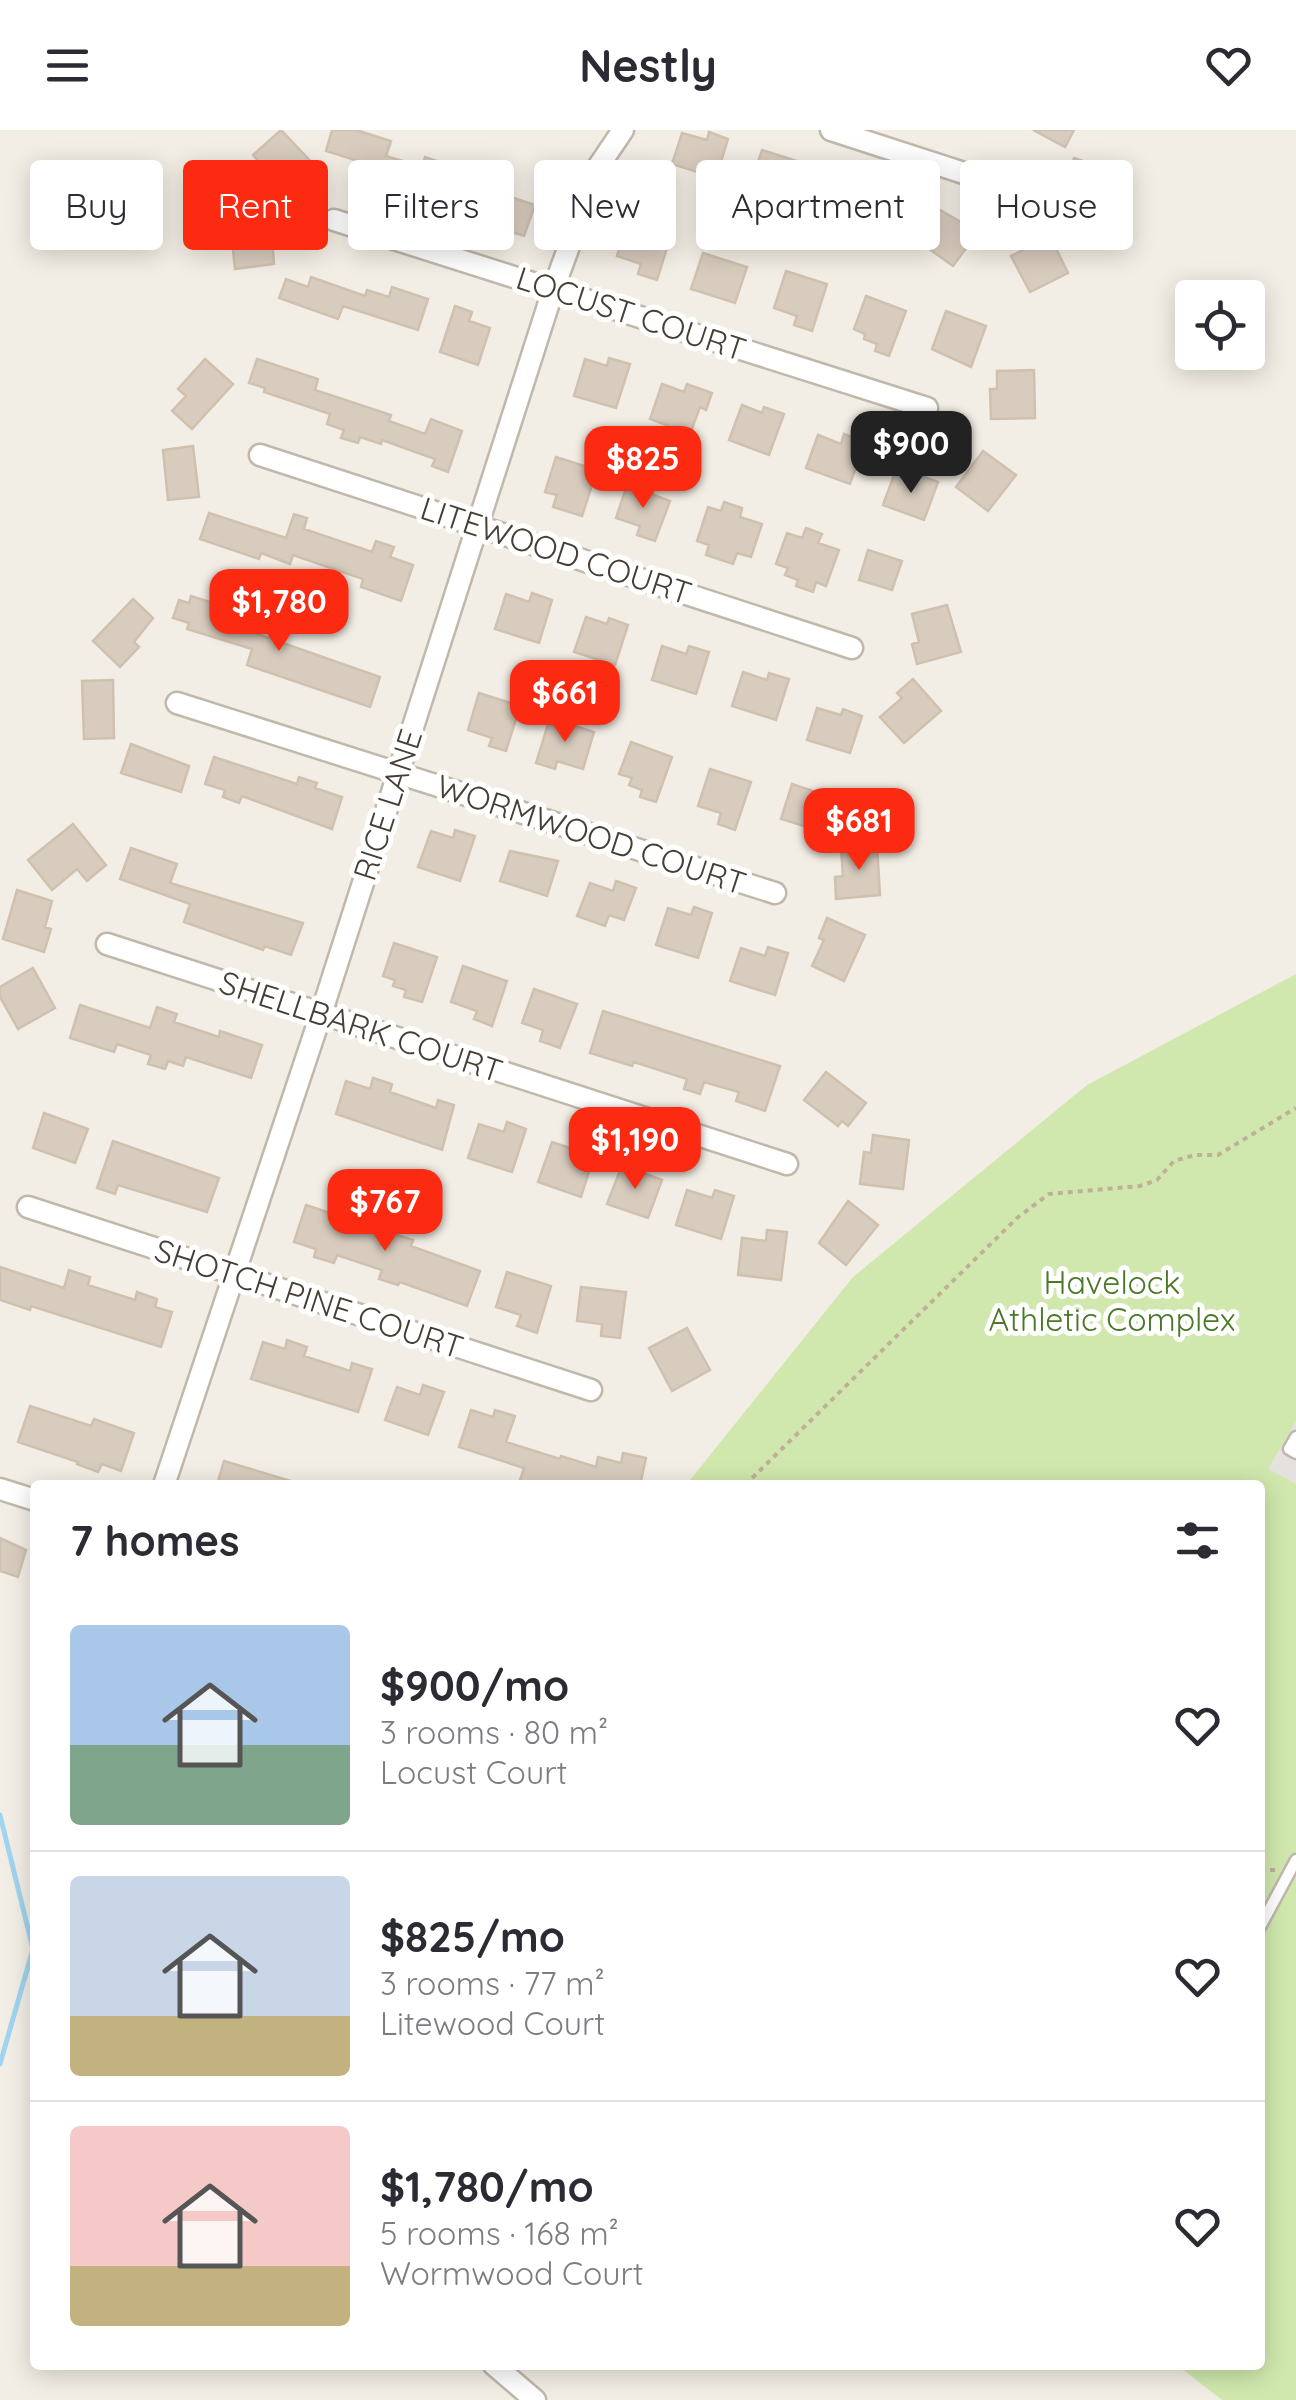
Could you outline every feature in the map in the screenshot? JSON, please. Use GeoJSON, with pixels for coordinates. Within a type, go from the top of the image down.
{"type":"FeatureCollection","features":[{"type":"Feature","properties":{"kind":"street","name":"RICE LANE"},"geometry":{"type":"LineString","coordinates":[[166,1480],[322,1014],[553,290],[598,168],[623,130]]}},
{"type":"Feature","properties":{"kind":"street"},"geometry":{"type":"LineString","coordinates":[[831,130],[960,172]]}},
{"type":"Feature","properties":{"kind":"street","name":"LOCUST COURT"},"geometry":{"type":"LineString","coordinates":[[334,220],[927,408]]}},
{"type":"Feature","properties":{"kind":"street","name":"LITEWOOD COURT"},"geometry":{"type":"LineString","coordinates":[[260,454],[852,648]]}},
{"type":"Feature","properties":{"kind":"street","name":"WORMWOOD COURT"},"geometry":{"type":"LineString","coordinates":[[178,703],[776,893]]}},
{"type":"Feature","properties":{"kind":"street","name":"SHELLBARK COURT"},"geometry":{"type":"LineString","coordinates":[[107,944],[787,1164]]}},
{"type":"Feature","properties":{"kind":"street","name":"SHOTCH PINE COURT"},"geometry":{"type":"LineString","coordinates":[[28,1207],[591,1390]]}},
{"type":"Feature","properties":{"kind":"street"},"geometry":{"type":"LineString","coordinates":[[0,1489],[30,1498]]}},
{"type":"Feature","properties":{"kind":"street"},"geometry":{"type":"LineString","coordinates":[[500,2370],[535,2400]]}},
{"type":"Feature","properties":{"kind":"lane"},"geometry":{"type":"LineString","coordinates":[[1296,1437],[1289,1449],[1296,1453]]}},
{"type":"Feature","properties":{"kind":"lane"},"geometry":{"type":"LineString","coordinates":[[1265,1919],[1296,1860]]}},
{"type":"Feature","properties":{"kind":"path"},"geometry":{"type":"LineString","coordinates":[[750,1480],[1017,1218],[1049,1194],[1140,1186],[1157,1180],[1174,1161],[1195,1155],[1218,1156],[1296,1108]]}},
{"type":"Feature","properties":{"kind":"path"},"geometry":{"type":"LineString","coordinates":[[1265,1870],[1275,1870]]}},
{"type":"Feature","properties":{"kind":"green space","name":"Havelock Athletic Complex"},"geometry":{"type":"Polygon","coordinates":[[[1296,974],[1296,2400],[1222,2400],[1183,2370],[1265,2370],[1265,1480],[690,1480],[853,1277],[1087,1085],[1296,974]]]}},
{"type":"Feature","properties":{"kind":"shaded area"},"geometry":{"type":"Polygon","coordinates":[[[1296,1421],[1296,1484],[1268,1469],[1296,1421]]]}},
{"type":"Feature","properties":{"kind":"building"},"geometry":{"type":"Polygon","coordinates":[[[281,130],[309,160],[257,160],[253,155],[281,130]]]}},
{"type":"Feature","properties":{"kind":"building"},"geometry":{"type":"Polygon","coordinates":[[[332,130],[356,130],[391,141],[386,156],[399,160],[355,160],[326,151],[332,130]]]}},
{"type":"Feature","properties":{"kind":"building"},"geometry":{"type":"Polygon","coordinates":[[[1033,130],[1074,130],[1065,147],[1033,130]]]}},
{"type":"Feature","properties":{"kind":"building"},"geometry":{"type":"Polygon","coordinates":[[[709,132],[728,139],[722,160],[696,160],[696,172],[676,165],[673,160],[682,133],[707,140],[709,132]]]}},
{"type":"Feature","properties":{"kind":"building"},"geometry":{"type":"Polygon","coordinates":[[[762,150],[794,160],[759,160],[762,150]]]}},
{"type":"Feature","properties":{"kind":"building"},"geometry":{"type":"Polygon","coordinates":[[[514,198],[534,205],[524,236],[514,233],[514,198]]]}},
{"type":"Feature","properties":{"kind":"building"},"geometry":{"type":"Polygon","coordinates":[[[940,210],[960,222],[960,250],[965,250],[953,266],[931,250],[940,250],[940,210]]]}},
{"type":"Feature","properties":{"kind":"building"},"geometry":{"type":"Polygon","coordinates":[[[233,250],[273,250],[274,264],[235,269],[233,250]]]}},
{"type":"Feature","properties":{"kind":"building"},"geometry":{"type":"Polygon","coordinates":[[[619,250],[666,250],[657,280],[638,274],[641,264],[617,256],[619,250]]]}},
{"type":"Feature","properties":{"kind":"building"},"geometry":{"type":"Polygon","coordinates":[[[1023,250],[1057,250],[1068,273],[1030,292],[1011,256],[1023,250]]]}},
{"type":"Feature","properties":{"kind":"building"},"geometry":{"type":"Polygon","coordinates":[[[703,253],[747,267],[735,303],[691,289],[703,253]]]}},
{"type":"Feature","properties":{"kind":"building"},"geometry":{"type":"Polygon","coordinates":[[[786,271],[827,284],[812,331],[794,325],[797,316],[774,308],[786,271]]]}},
{"type":"Feature","properties":{"kind":"building"},"geometry":{"type":"Polygon","coordinates":[[[311,277],[365,296],[367,290],[389,297],[392,287],[428,299],[418,330],[343,306],[338,319],[279,298],[286,279],[308,287],[311,277]]]}},
{"type":"Feature","properties":{"kind":"building"},"geometry":{"type":"Polygon","coordinates":[[[866,296],[906,311],[889,356],[875,351],[877,344],[854,329],[866,296]]]}},
{"type":"Feature","properties":{"kind":"building"},"geometry":{"type":"Polygon","coordinates":[[[455,306],[472,312],[469,321],[490,328],[478,365],[440,352],[455,306]]]}},
{"type":"Feature","properties":{"kind":"building"},"geometry":{"type":"Polygon","coordinates":[[[946,311],[986,326],[971,367],[932,349],[946,311]]]}},
{"type":"Feature","properties":{"kind":"building"},"geometry":{"type":"Polygon","coordinates":[[[609,358],[630,364],[616,408],[574,396],[585,359],[607,366],[609,358]]]}},
{"type":"Feature","properties":{"kind":"building"},"geometry":{"type":"Polygon","coordinates":[[[205,359],[233,384],[192,429],[172,411],[186,396],[178,389],[205,359]]]}},
{"type":"Feature","properties":{"kind":"building"},"geometry":{"type":"Polygon","coordinates":[[[257,359],[318,379],[315,390],[391,415],[389,421],[425,434],[431,419],[462,431],[448,472],[432,466],[435,459],[382,440],[381,444],[360,437],[358,443],[341,438],[344,430],[327,424],[330,414],[264,392],[265,388],[249,383],[257,359]]]}},
{"type":"Feature","properties":{"kind":"building"},"geometry":{"type":"Polygon","coordinates":[[[1034,370],[1035,418],[991,419],[990,389],[997,389],[997,371],[1034,370]]]}},
{"type":"Feature","properties":{"kind":"building"},"geometry":{"type":"Polygon","coordinates":[[[662,384],[684,392],[687,384],[712,393],[706,410],[700,407],[690,434],[650,419],[662,384]]]}},
{"type":"Feature","properties":{"kind":"building"},"geometry":{"type":"Polygon","coordinates":[[[742,405],[762,413],[764,407],[784,414],[769,455],[729,440],[742,405]]]}},
{"type":"Feature","properties":{"kind":"building"},"geometry":{"type":"Polygon","coordinates":[[[844,434],[865,442],[850,484],[806,468],[818,435],[841,444],[844,434]]]}},
{"type":"Feature","properties":{"kind":"building"},"geometry":{"type":"Polygon","coordinates":[[[193,446],[199,497],[168,500],[163,450],[193,446]]]}},
{"type":"Feature","properties":{"kind":"building"},"geometry":{"type":"Polygon","coordinates":[[[983,451],[1016,475],[988,511],[956,487],[983,451]]]}},
{"type":"Feature","properties":{"kind":"building"},"geometry":{"type":"Polygon","coordinates":[[[556,457],[597,470],[582,516],[553,507],[557,495],[545,492],[556,457]]]}},
{"type":"Feature","properties":{"kind":"building"},"geometry":{"type":"Polygon","coordinates":[[[894,475],[916,483],[919,475],[938,482],[924,520],[883,505],[894,475]]]}},
{"type":"Feature","properties":{"kind":"building"},"geometry":{"type":"Polygon","coordinates":[[[627,485],[670,501],[655,541],[637,535],[640,526],[616,518],[627,485]]]}},
{"type":"Feature","properties":{"kind":"building"},"geometry":{"type":"Polygon","coordinates":[[[724,502],[742,508],[740,517],[762,524],[751,557],[737,553],[733,564],[706,555],[709,545],[697,541],[708,507],[721,511],[724,502]]]}},
{"type":"Feature","properties":{"kind":"building"},"geometry":{"type":"Polygon","coordinates":[[[209,513],[286,538],[294,514],[307,518],[304,529],[372,552],[376,541],[394,547],[390,557],[413,565],[401,601],[361,587],[363,579],[293,555],[290,564],[261,553],[259,559],[200,539],[209,513]]]}},
{"type":"Feature","properties":{"kind":"building"},"geometry":{"type":"Polygon","coordinates":[[[806,528],[822,534],[818,543],[839,550],[826,586],[816,582],[813,592],[796,586],[798,580],[785,575],[788,568],[776,564],[787,533],[802,538],[806,528]]]}},
{"type":"Feature","properties":{"kind":"building"},"geometry":{"type":"Polygon","coordinates":[[[868,550],[902,561],[892,590],[859,580],[868,550]]]}},
{"type":"Feature","properties":{"kind":"building"},"geometry":{"type":"Polygon","coordinates":[[[532,593],[552,600],[539,643],[495,629],[506,594],[529,602],[532,593]]]}},
{"type":"Feature","properties":{"kind":"building"},"geometry":{"type":"Polygon","coordinates":[[[191,596],[241,612],[237,627],[380,677],[370,707],[247,665],[252,649],[187,629],[189,623],[173,618],[179,600],[189,603],[191,596]]]}},
{"type":"Feature","properties":{"kind":"building"},"geometry":{"type":"Polygon","coordinates":[[[133,599],[153,618],[134,642],[139,647],[120,667],[93,641],[133,599]]]}},
{"type":"Feature","properties":{"kind":"building"},"geometry":{"type":"Polygon","coordinates":[[[947,605],[961,652],[917,664],[912,644],[919,642],[912,614],[947,605]]]}},
{"type":"Feature","properties":{"kind":"building"},"geometry":{"type":"Polygon","coordinates":[[[586,617],[607,624],[609,618],[628,625],[615,665],[574,652],[586,617]]]}},
{"type":"Feature","properties":{"kind":"building"},"geometry":{"type":"Polygon","coordinates":[[[662,646],[686,654],[689,646],[709,652],[696,694],[652,680],[662,646]]]}},
{"type":"Feature","properties":{"kind":"building"},"geometry":{"type":"Polygon","coordinates":[[[743,672],[767,680],[769,673],[789,679],[776,720],[732,706],[743,672]]]}},
{"type":"Feature","properties":{"kind":"building"},"geometry":{"type":"Polygon","coordinates":[[[913,679],[941,711],[904,743],[880,717],[902,698],[897,693],[913,679]]]}},
{"type":"Feature","properties":{"kind":"building"},"geometry":{"type":"Polygon","coordinates":[[[113,680],[114,738],[84,739],[82,681],[113,680]]]}},
{"type":"Feature","properties":{"kind":"building"},"geometry":{"type":"Polygon","coordinates":[[[479,693],[520,706],[506,751],[489,746],[492,738],[468,730],[479,693]]]}},
{"type":"Feature","properties":{"kind":"building"},"geometry":{"type":"Polygon","coordinates":[[[817,708],[841,715],[843,709],[862,716],[850,753],[807,740],[817,708]]]}},
{"type":"Feature","properties":{"kind":"building"},"geometry":{"type":"Polygon","coordinates":[[[550,718],[594,732],[583,769],[557,761],[555,769],[536,763],[550,718]]]}},
{"type":"Feature","properties":{"kind":"building"},"geometry":{"type":"Polygon","coordinates":[[[631,742],[672,757],[656,802],[640,797],[642,790],[629,785],[632,778],[619,774],[631,742]]]}},
{"type":"Feature","properties":{"kind":"building"},"geometry":{"type":"Polygon","coordinates":[[[131,744],[189,766],[181,792],[121,773],[131,744]]]}},
{"type":"Feature","properties":{"kind":"building"},"geometry":{"type":"Polygon","coordinates":[[[214,757],[297,784],[299,777],[317,783],[315,788],[342,797],[332,829],[242,796],[239,803],[223,797],[225,790],[205,784],[214,757]]]}},
{"type":"Feature","properties":{"kind":"building"},"geometry":{"type":"Polygon","coordinates":[[[710,769],[751,782],[735,830],[718,824],[721,813],[698,806],[710,769]]]}},
{"type":"Feature","properties":{"kind":"building"},"geometry":{"type":"Polygon","coordinates":[[[792,784],[831,797],[821,828],[781,819],[792,784]]]}},
{"type":"Feature","properties":{"kind":"building"},"geometry":{"type":"Polygon","coordinates":[[[73,824],[106,865],[87,881],[77,869],[52,890],[28,860],[73,824]]]}},
{"type":"Feature","properties":{"kind":"building"},"geometry":{"type":"Polygon","coordinates":[[[455,830],[475,836],[460,881],[418,867],[431,831],[453,838],[455,830]]]}},
{"type":"Feature","properties":{"kind":"building"},"geometry":{"type":"Polygon","coordinates":[[[877,845],[880,895],[836,899],[835,877],[843,876],[841,848],[877,845]]]}},
{"type":"Feature","properties":{"kind":"building"},"geometry":{"type":"Polygon","coordinates":[[[131,848],[177,864],[170,883],[303,923],[291,955],[265,946],[263,950],[184,922],[190,904],[120,879],[131,848]]]}},
{"type":"Feature","properties":{"kind":"building"},"geometry":{"type":"Polygon","coordinates":[[[510,851],[558,861],[547,896],[500,881],[510,851]]]}},
{"type":"Feature","properties":{"kind":"building"},"geometry":{"type":"Polygon","coordinates":[[[616,881],[636,888],[624,920],[609,915],[605,926],[577,916],[590,883],[613,891],[616,881]]]}},
{"type":"Feature","properties":{"kind":"building"},"geometry":{"type":"Polygon","coordinates":[[[17,890],[52,901],[45,927],[51,929],[44,952],[3,939],[17,890]]]}},
{"type":"Feature","properties":{"kind":"building"},"geometry":{"type":"Polygon","coordinates":[[[694,907],[712,913],[698,958],[656,945],[668,908],[691,915],[694,907]]]}},
{"type":"Feature","properties":{"kind":"building"},"geometry":{"type":"Polygon","coordinates":[[[827,918],[865,935],[844,981],[812,966],[824,940],[819,938],[827,918]]]}},
{"type":"Feature","properties":{"kind":"building"},"geometry":{"type":"Polygon","coordinates":[[[394,943],[437,957],[422,1002],[404,997],[406,990],[393,986],[395,980],[383,976],[394,943]]]}},
{"type":"Feature","properties":{"kind":"building"},"geometry":{"type":"Polygon","coordinates":[[[768,947],[788,953],[775,995],[730,981],[741,948],[765,956],[768,947]]]}},
{"type":"Feature","properties":{"kind":"building"},"geometry":{"type":"Polygon","coordinates":[[[463,966],[507,981],[492,1026],[474,1019],[477,1011],[451,1002],[463,966]]]}},
{"type":"Feature","properties":{"kind":"building"},"geometry":{"type":"Polygon","coordinates":[[[33,968],[55,1008],[18,1029],[0,997],[0,987],[33,968]]]}},
{"type":"Feature","properties":{"kind":"building"},"geometry":{"type":"Polygon","coordinates":[[[534,989],[577,1004],[560,1048],[540,1041],[543,1030],[522,1023],[534,989]]]}},
{"type":"Feature","properties":{"kind":"building"},"geometry":{"type":"Polygon","coordinates":[[[80,1005],[150,1028],[157,1007],[177,1014],[174,1022],[219,1037],[220,1031],[262,1045],[251,1078],[186,1057],[183,1066],[168,1061],[165,1069],[148,1064],[151,1055],[117,1044],[114,1052],[70,1038],[80,1005]]]}},
{"type":"Feature","properties":{"kind":"building"},"geometry":{"type":"Polygon","coordinates":[[[603,1011],[780,1066],[765,1111],[736,1101],[739,1092],[704,1082],[700,1094],[684,1089],[687,1079],[590,1053],[603,1011]]]}},
{"type":"Feature","properties":{"kind":"building"},"geometry":{"type":"Polygon","coordinates":[[[826,1072],[866,1103],[848,1126],[842,1121],[838,1126],[804,1100],[826,1072]]]}},
{"type":"Feature","properties":{"kind":"building"},"geometry":{"type":"Polygon","coordinates":[[[373,1078],[392,1084],[390,1092],[436,1108],[438,1100],[454,1105],[442,1150],[336,1114],[346,1081],[370,1089],[373,1078]]]}},
{"type":"Feature","properties":{"kind":"building"},"geometry":{"type":"Polygon","coordinates":[[[44,1113],[88,1129],[75,1163],[33,1148],[44,1113]]]}},
{"type":"Feature","properties":{"kind":"building"},"geometry":{"type":"Polygon","coordinates":[[[507,1122],[526,1129],[512,1172],[468,1158],[479,1124],[504,1132],[507,1122]]]}},
{"type":"Feature","properties":{"kind":"building"},"geometry":{"type":"Polygon","coordinates":[[[873,1135],[909,1140],[903,1189],[860,1184],[864,1152],[871,1153],[873,1135]]]}},
{"type":"Feature","properties":{"kind":"building"},"geometry":{"type":"Polygon","coordinates":[[[113,1141],[219,1178],[207,1212],[118,1185],[115,1194],[97,1188],[113,1141]]]}},
{"type":"Feature","properties":{"kind":"building"},"geometry":{"type":"Polygon","coordinates":[[[552,1142],[594,1156],[581,1197],[538,1182],[552,1142]]]}},
{"type":"Feature","properties":{"kind":"building"},"geometry":{"type":"Polygon","coordinates":[[[622,1165],[662,1180],[648,1218],[607,1204],[622,1165]]]}},
{"type":"Feature","properties":{"kind":"building"},"geometry":{"type":"Polygon","coordinates":[[[687,1190],[712,1198],[715,1190],[734,1196],[721,1239],[676,1225],[687,1190]]]}},
{"type":"Feature","properties":{"kind":"building"},"geometry":{"type":"Polygon","coordinates":[[[848,1201],[878,1225],[846,1265],[819,1243],[848,1201]]]}},
{"type":"Feature","properties":{"kind":"building"},"geometry":{"type":"Polygon","coordinates":[[[306,1205],[336,1215],[339,1207],[352,1211],[349,1220],[413,1240],[411,1246],[480,1271],[467,1306],[400,1282],[398,1285],[379,1279],[382,1270],[337,1255],[334,1263],[314,1257],[316,1249],[294,1242],[306,1205]]]}},
{"type":"Feature","properties":{"kind":"building"},"geometry":{"type":"Polygon","coordinates":[[[767,1230],[787,1232],[781,1280],[738,1275],[742,1238],[766,1241],[767,1230]]]}},
{"type":"Feature","properties":{"kind":"building"},"geometry":{"type":"Polygon","coordinates":[[[0,1267],[64,1288],[69,1270],[90,1277],[88,1285],[135,1300],[137,1292],[157,1299],[155,1307],[172,1312],[161,1347],[0,1300],[0,1267]]]}},
{"type":"Feature","properties":{"kind":"building"},"geometry":{"type":"Polygon","coordinates":[[[507,1272],[551,1286],[537,1333],[517,1326],[521,1315],[496,1307],[507,1272]]]}},
{"type":"Feature","properties":{"kind":"building"},"geometry":{"type":"Polygon","coordinates":[[[581,1287],[626,1292],[620,1338],[601,1336],[602,1324],[577,1321],[581,1287]]]}},
{"type":"Feature","properties":{"kind":"building"},"geometry":{"type":"Polygon","coordinates":[[[687,1328],[710,1370],[672,1391],[649,1348],[687,1328]]]}},
{"type":"Feature","properties":{"kind":"building"},"geometry":{"type":"Polygon","coordinates":[[[287,1340],[307,1347],[304,1356],[350,1371],[352,1363],[372,1369],[358,1412],[251,1379],[263,1342],[285,1349],[287,1340]]]}},
{"type":"Feature","properties":{"kind":"building"},"geometry":{"type":"Polygon","coordinates":[[[423,1385],[444,1392],[428,1435],[385,1420],[397,1387],[420,1395],[423,1385]]]}},
{"type":"Feature","properties":{"kind":"building"},"geometry":{"type":"Polygon","coordinates":[[[30,1406],[91,1426],[94,1419],[134,1433],[121,1471],[102,1464],[98,1472],[18,1442],[30,1406]]]}},
{"type":"Feature","properties":{"kind":"building"},"geometry":{"type":"Polygon","coordinates":[[[471,1410],[493,1417],[495,1410],[515,1416],[506,1442],[596,1467],[598,1457],[621,1463],[623,1453],[646,1458],[641,1480],[520,1480],[524,1468],[459,1447],[471,1410]]]}},
{"type":"Feature","properties":{"kind":"building"},"geometry":{"type":"Polygon","coordinates":[[[224,1461],[288,1480],[218,1480],[224,1461]]]}},
{"type":"Feature","properties":{"kind":"building"},"geometry":{"type":"Polygon","coordinates":[[[0,1538],[26,1550],[18,1577],[0,1571],[0,1538]]]}},
{"type":"Feature","properties":{"kind":"waterway"},"geometry":{"type":"LineString","coordinates":[[0,1815],[30,1937]]}},
{"type":"Feature","properties":{"kind":"waterway"},"geometry":{"type":"LineString","coordinates":[[0,2064],[30,1959]]}}]}
